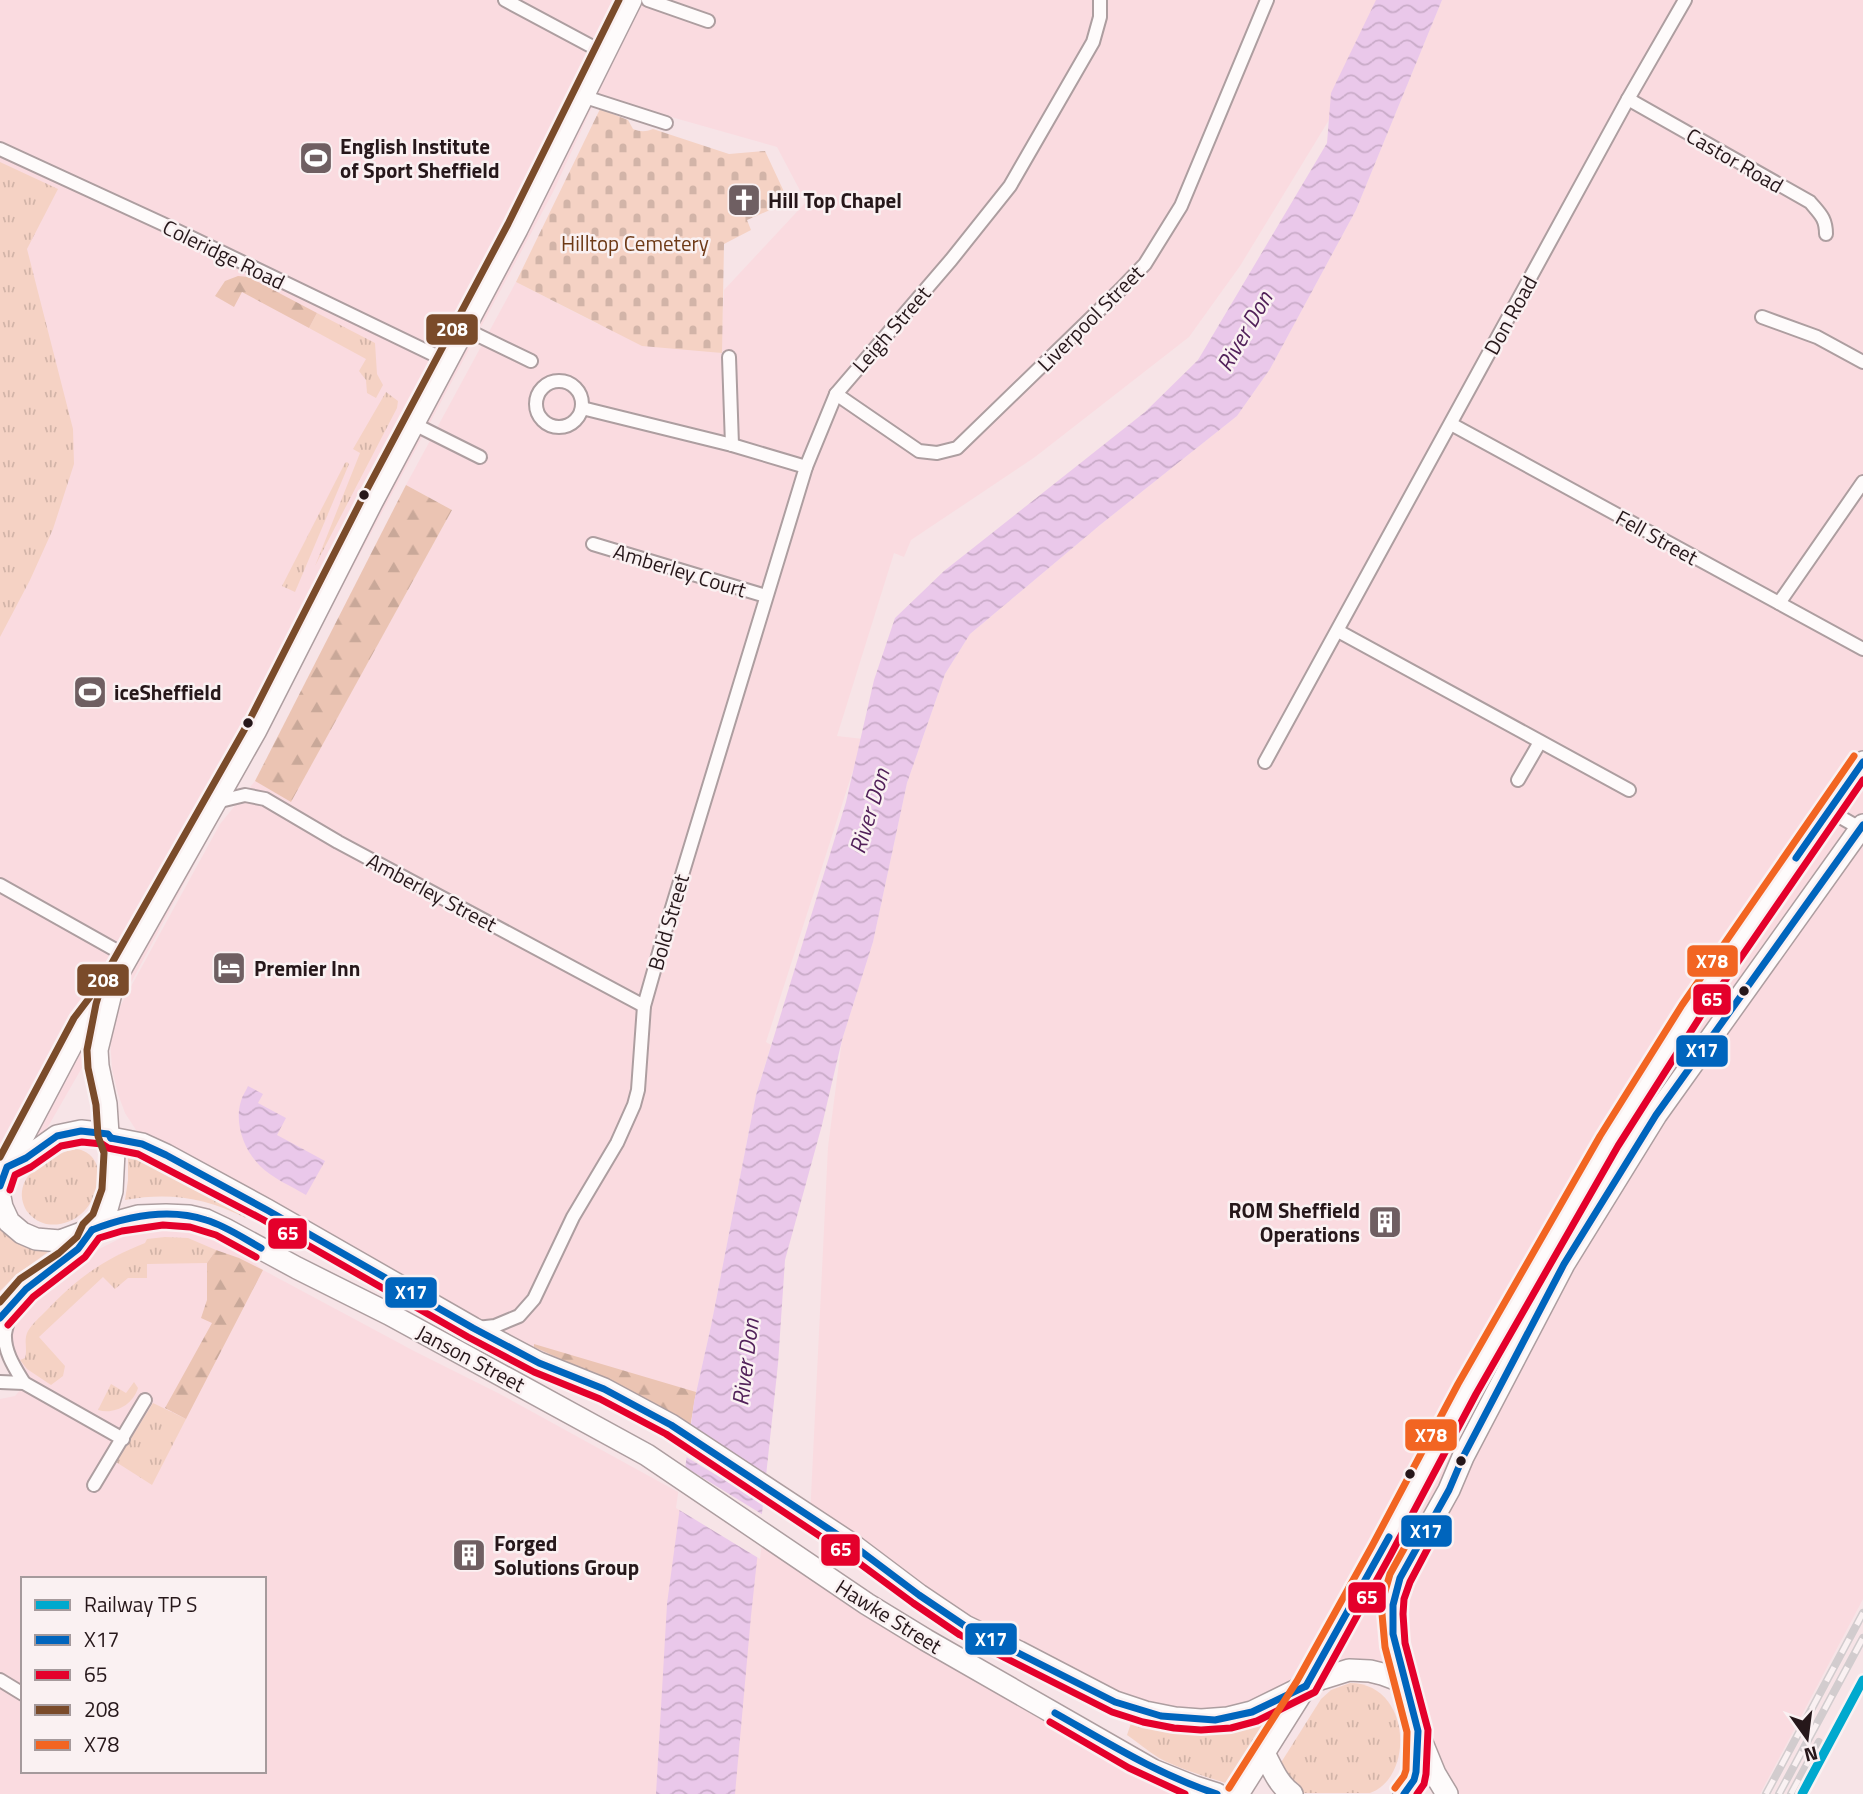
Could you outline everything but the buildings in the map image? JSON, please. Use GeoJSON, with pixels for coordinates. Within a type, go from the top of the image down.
{"type":"FeatureCollection","features":[{"type":"Feature","properties":{"kind":"main road"},"geometry":{"type":"LineString","coordinates":[[4,1177],[83,1023],[114,981],[257,730],[463,328],[517,229],[631,0]]}},
{"type":"Feature","properties":{"kind":"main road"},"geometry":{"type":"LineString","coordinates":[[1238,1794],[1306,1686],[1467,1389],[1595,1165],[1690,1011],[1863,762]]}},
{"type":"Feature","properties":{"kind":"main road"},"geometry":{"type":"LineString","coordinates":[[1447,1794],[1434,1774],[1418,1731],[1393,1634],[1394,1597],[1400,1578],[1449,1490],[1463,1457],[1564,1264],[1656,1115],[1862,828]]}},
{"type":"Feature","properties":{"kind":"main road"},"geometry":{"type":"LineString","coordinates":[[7,1310],[27,1287],[66,1261],[85,1244],[107,1209],[112,1191],[114,1152],[97,1049],[114,981]]}},
{"type":"Feature","properties":{"kind":"main road","name":"Janson Street"},"geometry":{"type":"LineString","coordinates":[[4,1177],[57,1136],[81,1131],[142,1143],[267,1210],[473,1328],[539,1363],[604,1389],[671,1425]]}},
{"type":"Feature","properties":{"kind":"main road","name":"Janson Street"},"geometry":{"type":"LineString","coordinates":[[0,1197],[9,1222],[22,1233],[36,1239],[60,1241],[121,1220],[150,1215],[189,1216],[206,1220],[389,1314],[647,1455]]}},
{"type":"Feature","properties":{"kind":"main road","name":"Hawke Street"},"geometry":{"type":"LineString","coordinates":[[671,1425],[850,1543],[965,1626],[1115,1702],[1161,1716],[1215,1720],[1252,1712],[1330,1675],[1349,1670],[1370,1671],[1398,1680],[1408,1691]]}},
{"type":"Feature","properties":{"kind":"main road","name":"Hawke Street"},"geometry":{"type":"LineString","coordinates":[[647,1455],[926,1640],[1153,1770],[1217,1794]]}},
{"type":"Feature","properties":{"kind":"main road"},"geometry":{"type":"LineString","coordinates":[[1404,1794],[1416,1772],[1418,1731]]}},
{"type":"Feature","properties":{"kind":"main road"},"geometry":{"type":"LineString","coordinates":[[1264,1753],[1280,1782],[1292,1794]]}},
{"type":"Feature","properties":{"kind":"street"},"geometry":{"type":"LineString","coordinates":[[505,0],[604,53]]}},
{"type":"Feature","properties":{"kind":"street"},"geometry":{"type":"LineString","coordinates":[[648,0],[708,21]]}},
{"type":"Feature","properties":{"kind":"street","name":"Leigh Street"},"geometry":{"type":"LineString","coordinates":[[806,467],[836,394],[951,260],[1010,186],[1093,42],[1100,17],[1100,0]]}},
{"type":"Feature","properties":{"kind":"street","name":"Liverpool Street"},"geometry":{"type":"LineString","coordinates":[[836,394],[919,451],[937,453],[957,448],[1145,264],[1181,206],[1267,0]]}},
{"type":"Feature","properties":{"kind":"street","name":"Don Road"},"geometry":{"type":"LineString","coordinates":[[1265,762],[1628,99],[1685,0]]}},
{"type":"Feature","properties":{"kind":"street"},"geometry":{"type":"LineString","coordinates":[[582,96],[666,123]]}},
{"type":"Feature","properties":{"kind":"street","name":"Castor Road"},"geometry":{"type":"LineString","coordinates":[[1628,99],[1810,202],[1822,215],[1826,234]]}},
{"type":"Feature","properties":{"kind":"street","name":"Coleridge Road"},"geometry":{"type":"LineString","coordinates":[[0,149],[447,361]]}},
{"type":"Feature","properties":{"kind":"street"},"geometry":{"type":"LineString","coordinates":[[1762,317],[1817,337],[1863,362]]}},
{"type":"Feature","properties":{"kind":"street"},"geometry":{"type":"LineString","coordinates":[[463,328],[531,361]]}},
{"type":"Feature","properties":{"kind":"street"},"geometry":{"type":"LineString","coordinates":[[729,357],[732,445]]}},
{"type":"Feature","properties":{"kind":"street"},"geometry":{"type":"LineString","coordinates":[[582,408],[732,445],[806,467]]}},
{"type":"Feature","properties":{"kind":"street"},"geometry":{"type":"LineString","coordinates":[[414,424],[480,457]]}},
{"type":"Feature","properties":{"kind":"street","name":"Fell Street"},"geometry":{"type":"LineString","coordinates":[[1451,425],[1863,649]]}},
{"type":"Feature","properties":{"kind":"street","name":"Bold Street"},"geometry":{"type":"LineString","coordinates":[[473,1328],[495,1326],[519,1316],[534,1299],[573,1217],[617,1143],[634,1105],[638,1090],[644,1006],[806,467]]}},
{"type":"Feature","properties":{"kind":"street"},"geometry":{"type":"LineString","coordinates":[[1779,603],[1863,482]]}},
{"type":"Feature","properties":{"kind":"street","name":"Amberley Court"},"geometry":{"type":"LineString","coordinates":[[593,544],[766,596]]}},
{"type":"Feature","properties":{"kind":"street"},"geometry":{"type":"LineString","coordinates":[[1338,631],[1629,790]]}},
{"type":"Feature","properties":{"kind":"street"},"geometry":{"type":"LineString","coordinates":[[1518,780],[1540,742]]}},
{"type":"Feature","properties":{"kind":"street","name":"Amberley Street"},"geometry":{"type":"LineString","coordinates":[[216,802],[245,796],[265,800],[644,1006]]}},
{"type":"Feature","properties":{"kind":"street"},"geometry":{"type":"LineString","coordinates":[[1828,810],[1862,828]]}},
{"type":"Feature","properties":{"kind":"street"},"geometry":{"type":"LineString","coordinates":[[0,885],[128,957]]}},
{"type":"Feature","properties":{"kind":"street"},"geometry":{"type":"LineString","coordinates":[[7,1310],[6,1345],[10,1359],[24,1383]]}},
{"type":"Feature","properties":{"kind":"street"},"geometry":{"type":"LineString","coordinates":[[0,1382],[24,1383],[123,1439]]}},
{"type":"Feature","properties":{"kind":"street"},"geometry":{"type":"LineString","coordinates":[[94,1485],[145,1401]]}},
{"type":"Feature","properties":{"kind":"street"},"geometry":{"type":"LineString","coordinates":[[0,1680],[21,1692]]}},
{"type":"Feature","properties":{"kind":"shaded area"},"geometry":{"type":"Polygon","coordinates":[[[0,0],[1391,0],[1363,64],[1240,266],[1189,337],[1035,457],[911,540],[904,557],[894,553],[837,736],[863,739],[766,1042],[771,1045],[756,1095],[690,1428],[553,1363],[145,1138],[125,1113],[118,1094],[112,1069],[110,1040],[117,1012],[220,824],[255,781],[291,801],[452,510],[406,485],[516,282],[598,324],[721,353],[724,290],[806,202],[777,147],[597,96],[553,192],[133,979],[0,1210],[0,0]]]}},
{"type":"Feature","properties":{"kind":"shaded area"},"geometry":{"type":"Polygon","coordinates":[[[1442,0],[1863,0],[1863,1599],[1760,1794],[1447,1794],[1408,1691],[1370,1671],[1215,1720],[1075,1683],[810,1517],[828,1147],[842,1040],[873,942],[907,783],[945,674],[970,634],[1100,525],[1237,416],[1270,369],[1356,210],[1442,0]]]}},
{"type":"Feature","properties":{"kind":"shaded area"},"geometry":{"type":"Polygon","coordinates":[[[154,1230],[197,1233],[237,1250],[263,1270],[498,1393],[809,1564],[1217,1794],[0,1794],[0,1399],[15,1396],[30,1379],[11,1345],[10,1330],[35,1301],[93,1252],[131,1233],[154,1230]]]}},
{"type":"Feature","properties":{"kind":"green space","name":"Hilltop Cemetery"},"geometry":{"type":"Polygon","coordinates":[[[600,109],[628,120],[633,129],[653,129],[729,154],[765,151],[786,196],[776,199],[779,206],[747,220],[751,230],[724,244],[722,353],[642,346],[516,282],[600,109]]]}},
{"type":"Feature","properties":{"kind":"green space"},"geometry":{"type":"Polygon","coordinates":[[[0,162],[58,189],[27,249],[73,429],[74,464],[53,529],[0,637],[0,162]]]}},
{"type":"Feature","properties":{"kind":"green space"},"geometry":{"type":"Polygon","coordinates":[[[238,276],[249,277],[317,313],[309,328],[242,292],[234,307],[215,296],[225,281],[238,276]]]}},
{"type":"Feature","properties":{"kind":"green space"},"geometry":{"type":"Polygon","coordinates":[[[317,313],[375,343],[377,374],[383,385],[376,398],[367,393],[366,380],[359,371],[366,359],[309,328],[317,313]]]}},
{"type":"Feature","properties":{"kind":"green space"},"geometry":{"type":"Polygon","coordinates":[[[386,392],[398,401],[397,408],[315,566],[360,453],[353,449],[386,392]]]}},
{"type":"Feature","properties":{"kind":"green space"},"geometry":{"type":"Polygon","coordinates":[[[347,462],[349,464],[295,592],[282,586],[347,462]]]}},
{"type":"Feature","properties":{"kind":"green space"},"geometry":{"type":"Polygon","coordinates":[[[406,485],[452,510],[291,802],[255,781],[406,485]]]}},
{"type":"Feature","properties":{"kind":"green space"},"geometry":{"type":"Polygon","coordinates":[[[77,1149],[89,1155],[96,1165],[96,1192],[89,1206],[78,1217],[63,1223],[46,1224],[37,1220],[25,1208],[22,1196],[28,1176],[45,1161],[77,1149]]]}},
{"type":"Feature","properties":{"kind":"green space"},"geometry":{"type":"Polygon","coordinates":[[[135,1154],[198,1184],[248,1214],[246,1218],[187,1198],[125,1200],[128,1156],[135,1154]]]}},
{"type":"Feature","properties":{"kind":"green space"},"geometry":{"type":"Polygon","coordinates":[[[0,1225],[49,1250],[0,1291],[0,1225]]]}},
{"type":"Feature","properties":{"kind":"green space"},"geometry":{"type":"Polygon","coordinates":[[[188,1238],[216,1250],[207,1263],[147,1264],[147,1278],[128,1278],[115,1289],[103,1277],[39,1337],[65,1366],[63,1376],[51,1385],[27,1369],[20,1360],[25,1358],[28,1331],[57,1300],[80,1280],[116,1256],[145,1243],[147,1239],[188,1238]]]}},
{"type":"Feature","properties":{"kind":"green space"},"geometry":{"type":"Polygon","coordinates":[[[216,1250],[263,1270],[186,1419],[165,1408],[212,1323],[201,1318],[207,1300],[207,1263],[216,1250]]]}},
{"type":"Feature","properties":{"kind":"green space"},"geometry":{"type":"Polygon","coordinates":[[[534,1344],[696,1392],[690,1428],[594,1374],[534,1347],[534,1344]]]}},
{"type":"Feature","properties":{"kind":"green space"},"geometry":{"type":"Polygon","coordinates":[[[134,1382],[138,1388],[127,1404],[116,1410],[98,1410],[111,1384],[126,1393],[134,1382]]]}},
{"type":"Feature","properties":{"kind":"green space"},"geometry":{"type":"Polygon","coordinates":[[[153,1403],[186,1419],[152,1485],[116,1462],[153,1403]]]}},
{"type":"Feature","properties":{"kind":"green space"},"geometry":{"type":"Polygon","coordinates":[[[1350,1683],[1370,1687],[1385,1698],[1395,1714],[1400,1732],[1400,1751],[1394,1769],[1385,1784],[1370,1793],[1296,1791],[1282,1761],[1321,1699],[1331,1690],[1350,1683]]]}},
{"type":"Feature","properties":{"kind":"green space"},"geometry":{"type":"Polygon","coordinates":[[[1275,1717],[1232,1785],[1168,1762],[1127,1735],[1131,1723],[1169,1732],[1207,1734],[1238,1730],[1275,1717]]]}},
{"type":"Feature","properties":{"kind":"water","name":"River Don"},"geometry":{"type":"Polygon","coordinates":[[[1376,0],[1442,0],[1356,210],[1270,369],[1237,416],[1100,525],[970,634],[945,674],[907,783],[873,942],[842,1040],[785,1260],[778,1364],[735,1794],[656,1794],[667,1604],[694,1402],[756,1095],[846,802],[874,680],[895,618],[944,571],[1145,412],[1198,360],[1327,143],[1331,93],[1376,0]]]}},
{"type":"Feature","properties":{"kind":"water"},"geometry":{"type":"Polygon","coordinates":[[[248,1086],[263,1094],[258,1103],[286,1118],[277,1135],[325,1161],[306,1195],[265,1170],[249,1152],[242,1136],[239,1118],[239,1109],[248,1086]]]}},
{"type":"Feature","properties":{"kind":"pier"},"geometry":{"type":"Polygon","coordinates":[[[687,1426],[769,1476],[766,1505],[683,1455],[687,1426]]]}},
{"type":"Feature","properties":{"kind":"pier"},"geometry":{"type":"Polygon","coordinates":[[[682,1465],[765,1516],[760,1559],[676,1508],[682,1465]]]}},
{"type":"Feature","properties":{"kind":"railway"},"geometry":{"type":"LineString","coordinates":[[1766,1794],[1863,1613]]}},
{"type":"Feature","properties":{"kind":"railway"},"geometry":{"type":"LineString","coordinates":[[1779,1794],[1863,1638]]}},
{"type":"Feature","properties":{"kind":"railway"},"geometry":{"type":"LineString","coordinates":[[1791,1794],[1819,1742]]}},
{"type":"Feature","properties":{"kind":"transit line","name":"208"},"geometry":{"type":"LineString","coordinates":[[0,1302],[20,1279],[59,1253],[77,1237],[83,1224],[93,1214],[102,1189],[104,1153],[98,1136],[87,1050],[104,977],[247,725],[363,497],[508,224],[619,0]]}},
{"type":"Feature","properties":{"kind":"transit line","name":"X78"},"geometry":{"type":"LineString","coordinates":[[1229,1788],[1297,1681],[1458,1384],[1600,1136],[1682,1005],[1854,756]]}},
{"type":"Feature","properties":{"kind":"transit line","name":"X17"},"geometry":{"type":"LineString","coordinates":[[1796,858],[1863,762]]}},
{"type":"Feature","properties":{"kind":"transit line","name":"65"},"geometry":{"type":"LineString","coordinates":[[10,1190],[15,1175],[61,1146],[82,1142],[102,1144],[108,1148],[138,1154],[262,1219],[468,1337],[534,1372],[600,1399],[666,1434],[844,1552],[960,1635],[1112,1712],[1174,1728],[1231,1728],[1257,1721],[1315,1692],[1476,1394],[1618,1146],[1700,1017],[1863,780]]}},
{"type":"Feature","properties":{"kind":"transit line","name":"X17"},"geometry":{"type":"LineString","coordinates":[[1404,1794],[1416,1772],[1418,1731],[1393,1634],[1393,1605],[1400,1578],[1449,1490],[1463,1457],[1564,1264],[1656,1115],[1863,825]]}},
{"type":"Feature","properties":{"kind":"transit line","name":"208"},"geometry":{"type":"LineString","coordinates":[[0,1157],[74,1018],[93,993]]}},
{"type":"Feature","properties":{"kind":"transit line","name":"X17"},"geometry":{"type":"LineString","coordinates":[[0,1186],[7,1167],[26,1158],[57,1136],[81,1131],[108,1134],[111,1138]]}},
{"type":"Feature","properties":{"kind":"transit line","name":"X17"},"geometry":{"type":"LineString","coordinates":[[111,1138],[142,1144],[166,1155],[473,1328],[539,1363],[604,1389],[671,1425],[850,1543],[965,1626],[1115,1702],[1161,1716],[1215,1720],[1252,1712],[1306,1686]]}},
{"type":"Feature","properties":{"kind":"transit line","name":"X17"},"geometry":{"type":"LineString","coordinates":[[92,1230],[149,1215],[192,1216],[234,1232],[261,1248]]}},
{"type":"Feature","properties":{"kind":"transit line","name":"65"},"geometry":{"type":"LineString","coordinates":[[8,1325],[33,1297],[85,1257],[99,1238],[122,1231],[163,1225],[190,1227],[216,1235],[256,1257]]}},
{"type":"Feature","properties":{"kind":"transit line","name":"X17"},"geometry":{"type":"LineString","coordinates":[[0,1318],[26,1289],[78,1249],[92,1230]]}},
{"type":"Feature","properties":{"kind":"transit line","name":"X78"},"geometry":{"type":"LineString","coordinates":[[1395,1788],[1406,1770],[1407,1732],[1385,1647],[1382,1614],[1390,1574],[1411,1536]]}},
{"type":"Feature","properties":{"kind":"transit line","name":"X17"},"geometry":{"type":"LineString","coordinates":[[1306,1686],[1389,1537]]}},
{"type":"Feature","properties":{"kind":"transit line","name":"65"},"geometry":{"type":"LineString","coordinates":[[1417,1794],[1424,1784],[1426,1774],[1428,1730],[1405,1643],[1403,1614],[1404,1599],[1410,1582],[1429,1546]]}},
{"type":"Feature","properties":{"kind":"transit line"},"geometry":{"type":"LineString","coordinates":[[1802,1794],[1863,1680]]}},
{"type":"Feature","properties":{"kind":"transit line","name":"X17"},"geometry":{"type":"LineString","coordinates":[[1055,1713],[1154,1768],[1217,1794]]}},
{"type":"Feature","properties":{"kind":"transit line","name":"65"},"geometry":{"type":"LineString","coordinates":[[1050,1722],[1129,1768],[1185,1794]]}},
{"type":"Feature","properties":{"kind":"place","name":"English Institute of Sport Sheffield"},"geometry":{"type":"Point","coordinates":[316,158]}},
{"type":"Feature","properties":{"kind":"place","name":"Hill Top Chapel"},"geometry":{"type":"Point","coordinates":[744,200]}},
{"type":"Feature","properties":{"kind":"place","name":"iceSheffield"},"geometry":{"type":"Point","coordinates":[90,692]}},
{"type":"Feature","properties":{"kind":"place","name":"Premier Inn"},"geometry":{"type":"Point","coordinates":[229,968]}},
{"type":"Feature","properties":{"kind":"place","name":"ROM Sheffield Operations"},"geometry":{"type":"Point","coordinates":[1385,1222]}},
{"type":"Feature","properties":{"kind":"place","name":"Forged Solutions Group"},"geometry":{"type":"Point","coordinates":[469,1555]}}]}
